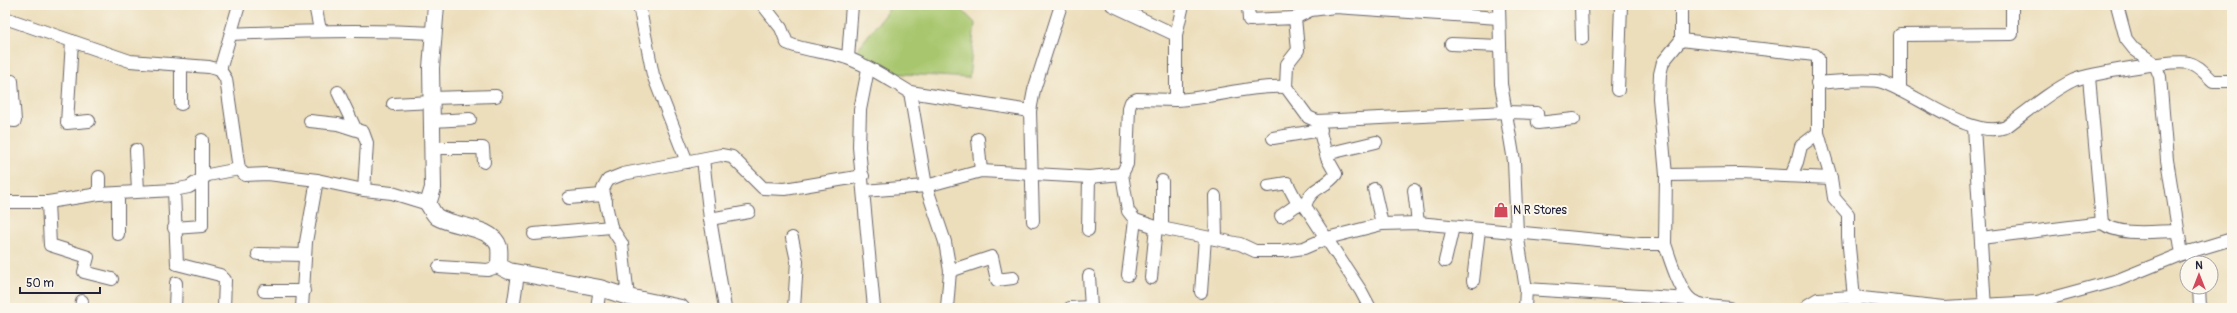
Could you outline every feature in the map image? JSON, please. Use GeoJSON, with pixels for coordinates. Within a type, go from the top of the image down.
{"type":"FeatureCollection","features":[{"type":"Feature","properties":{"kind":"street"},"geometry":{"type":"LineString","coordinates":[[220,70],[239,5]]}},
{"type":"Feature","properties":{"kind":"street"},"geometry":{"type":"LineString","coordinates":[[316,5],[320,30]]}},
{"type":"Feature","properties":{"kind":"street"},"geometry":{"type":"LineString","coordinates":[[428,204],[433,188],[431,68],[436,5]]}},
{"type":"Feature","properties":{"kind":"street"},"geometry":{"type":"LineString","coordinates":[[639,5],[653,75],[687,162]]}},
{"type":"Feature","properties":{"kind":"street"},"geometry":{"type":"LineString","coordinates":[[762,5],[781,28],[787,43],[796,47],[848,58],[889,78],[910,92],[1030,111]]}},
{"type":"Feature","properties":{"kind":"street"},"geometry":{"type":"LineString","coordinates":[[848,58],[852,5]]}},
{"type":"Feature","properties":{"kind":"street"},"geometry":{"type":"LineString","coordinates":[[1033,221],[1030,111],[1034,90],[1060,5]]}},
{"type":"Feature","properties":{"kind":"street"},"geometry":{"type":"LineString","coordinates":[[1112,5],[1176,35]]}},
{"type":"Feature","properties":{"kind":"street"},"geometry":{"type":"LineString","coordinates":[[1176,100],[1176,35],[1183,5]]}},
{"type":"Feature","properties":{"kind":"street"},"geometry":{"type":"LineString","coordinates":[[1248,5],[1249,20],[1295,18],[1311,10],[1324,7],[1389,8],[1499,18]]}},
{"type":"Feature","properties":{"kind":"street"},"geometry":{"type":"LineString","coordinates":[[1499,5],[1501,84],[1514,161],[1517,233],[1526,289],[1525,308]]}},
{"type":"Feature","properties":{"kind":"street"},"geometry":{"type":"LineString","coordinates":[[1581,5],[1582,39]]}},
{"type":"Feature","properties":{"kind":"street"},"geometry":{"type":"LineString","coordinates":[[1618,90],[1621,5]]}},
{"type":"Feature","properties":{"kind":"street"},"geometry":{"type":"LineString","coordinates":[[1681,5],[1681,40],[1663,62],[1660,74],[1660,98],[1666,175],[1665,244],[1676,276],[1690,299]]}},
{"type":"Feature","properties":{"kind":"street"},"geometry":{"type":"LineString","coordinates":[[1900,90],[1900,35],[2012,34],[2012,5]]}},
{"type":"Feature","properties":{"kind":"street"},"geometry":{"type":"LineString","coordinates":[[2117,5],[2126,39],[2134,49],[2156,64],[2160,77],[2167,160],[2178,231],[2188,255]]}},
{"type":"Feature","properties":{"kind":"street"},"geometry":{"type":"LineString","coordinates":[[5,18],[130,61],[220,70],[226,79],[239,169],[246,175],[268,174],[316,180],[364,190],[392,193],[428,204],[435,216],[449,223],[484,232],[492,237],[499,246],[499,266]]}},
{"type":"Feature","properties":{"kind":"street"},"geometry":{"type":"LineString","coordinates":[[1281,216],[1301,205],[1316,188],[1330,181],[1336,174],[1326,154],[1319,125],[1308,117],[1286,87],[1287,64],[1298,50],[1295,18]]}},
{"type":"Feature","properties":{"kind":"street"},"geometry":{"type":"LineString","coordinates":[[231,34],[320,30],[389,30],[434,33]]}},
{"type":"Feature","properties":{"kind":"street"},"geometry":{"type":"LineString","coordinates":[[1681,40],[1815,56],[1818,58],[1818,133],[1832,178],[1834,198],[1848,214],[1848,237],[1854,303]]}},
{"type":"Feature","properties":{"kind":"street"},"geometry":{"type":"LineString","coordinates":[[72,41],[67,123],[90,120]]}},
{"type":"Feature","properties":{"kind":"street"},"geometry":{"type":"LineString","coordinates":[[1451,44],[1500,46]]}},
{"type":"Feature","properties":{"kind":"street"},"geometry":{"type":"LineString","coordinates":[[1817,83],[1880,81],[1974,127],[1996,130],[2006,127],[2065,86],[2089,76],[2156,64],[2189,62],[2200,68],[2213,81],[2232,82]]}},
{"type":"Feature","properties":{"kind":"street"},"geometry":{"type":"LineString","coordinates":[[181,65],[181,104]]}},
{"type":"Feature","properties":{"kind":"street"},"geometry":{"type":"LineString","coordinates":[[868,69],[860,110],[859,147],[863,176],[865,230],[874,308]]}},
{"type":"Feature","properties":{"kind":"street"},"geometry":{"type":"LineString","coordinates":[[2089,76],[2102,223]]}},
{"type":"Feature","properties":{"kind":"street"},"geometry":{"type":"LineString","coordinates":[[5,120],[15,120],[12,81]]}},
{"type":"Feature","properties":{"kind":"street"},"geometry":{"type":"LineString","coordinates":[[1286,87],[1251,88],[1212,97],[1176,100],[1137,99],[1131,102],[1129,108],[1127,164],[1122,174],[1128,211],[1136,220],[1159,227],[1240,244],[1255,251],[1282,251],[1304,248],[1327,238],[1382,224],[1418,223],[1479,230],[1640,244],[1665,244]]}},
{"type":"Feature","properties":{"kind":"street"},"geometry":{"type":"LineString","coordinates":[[338,92],[354,128]]}},
{"type":"Feature","properties":{"kind":"street"},"geometry":{"type":"LineString","coordinates":[[910,92],[926,186],[945,242],[950,271],[947,308]]}},
{"type":"Feature","properties":{"kind":"street"},"geometry":{"type":"LineString","coordinates":[[393,104],[496,96]]}},
{"type":"Feature","properties":{"kind":"street"},"geometry":{"type":"LineString","coordinates":[[1273,138],[1319,125],[1506,112],[1537,113],[1538,123],[1574,120]]}},
{"type":"Feature","properties":{"kind":"street"},"geometry":{"type":"LineString","coordinates":[[432,121],[470,120]]}},
{"type":"Feature","properties":{"kind":"street"},"geometry":{"type":"LineString","coordinates":[[310,121],[328,122],[354,128],[363,132],[367,143],[364,190]]}},
{"type":"Feature","properties":{"kind":"street"},"geometry":{"type":"LineString","coordinates":[[1974,127],[1985,306]]}},
{"type":"Feature","properties":{"kind":"street"},"geometry":{"type":"LineString","coordinates":[[1791,176],[1797,162],[1801,146],[1818,133]]}},
{"type":"Feature","properties":{"kind":"street"},"geometry":{"type":"LineString","coordinates":[[174,228],[202,226],[202,140]]}},
{"type":"Feature","properties":{"kind":"street"},"geometry":{"type":"LineString","coordinates":[[978,140],[981,171]]}},
{"type":"Feature","properties":{"kind":"street"},"geometry":{"type":"LineString","coordinates":[[1326,154],[1376,142]]}},
{"type":"Feature","properties":{"kind":"street"},"geometry":{"type":"LineString","coordinates":[[433,148],[483,148],[484,162]]}},
{"type":"Feature","properties":{"kind":"street"},"geometry":{"type":"LineString","coordinates":[[136,150],[138,191]]}},
{"type":"Feature","properties":{"kind":"street"},"geometry":{"type":"LineString","coordinates":[[628,297],[622,244],[611,227],[603,189],[608,180],[623,174],[721,155],[732,157],[763,188],[785,189],[863,176]]}},
{"type":"Feature","properties":{"kind":"street"},"geometry":{"type":"LineString","coordinates":[[703,159],[710,218],[725,308]]}},
{"type":"Feature","properties":{"kind":"street"},"geometry":{"type":"LineString","coordinates":[[5,202],[48,202],[99,194],[174,190],[189,187],[202,177],[239,169]]}},
{"type":"Feature","properties":{"kind":"street"},"geometry":{"type":"LineString","coordinates":[[864,191],[926,186],[981,171],[1031,173],[1089,178],[1122,174]]}},
{"type":"Feature","properties":{"kind":"street"},"geometry":{"type":"LineString","coordinates":[[1666,175],[1791,176],[1832,178]]}},
{"type":"Feature","properties":{"kind":"street"},"geometry":{"type":"LineString","coordinates":[[99,178],[99,194]]}},
{"type":"Feature","properties":{"kind":"street"},"geometry":{"type":"LineString","coordinates":[[1088,230],[1089,178]]}},
{"type":"Feature","properties":{"kind":"street"},"geometry":{"type":"LineString","coordinates":[[302,308],[305,255],[316,180]]}},
{"type":"Feature","properties":{"kind":"street"},"geometry":{"type":"LineString","coordinates":[[1151,278],[1159,227],[1162,181]]}},
{"type":"Feature","properties":{"kind":"street"},"geometry":{"type":"LineString","coordinates":[[1268,186],[1287,183],[1301,205],[1327,238],[1370,308]]}},
{"type":"Feature","properties":{"kind":"street"},"geometry":{"type":"LineString","coordinates":[[1374,189],[1382,224]]}},
{"type":"Feature","properties":{"kind":"street"},"geometry":{"type":"LineString","coordinates":[[174,190],[174,228],[177,264],[220,275],[225,280],[224,308]]}},
{"type":"Feature","properties":{"kind":"street"},"geometry":{"type":"LineString","coordinates":[[1414,190],[1418,223]]}},
{"type":"Feature","properties":{"kind":"street"},"geometry":{"type":"LineString","coordinates":[[118,194],[118,234]]}},
{"type":"Feature","properties":{"kind":"street"},"geometry":{"type":"LineString","coordinates":[[569,198],[596,194],[601,195],[606,201]]}},
{"type":"Feature","properties":{"kind":"street"},"geometry":{"type":"LineString","coordinates":[[1201,292],[1211,238],[1215,196]]}},
{"type":"Feature","properties":{"kind":"street"},"geometry":{"type":"LineString","coordinates":[[48,202],[50,245],[88,257],[84,272],[112,279]]}},
{"type":"Feature","properties":{"kind":"street"},"geometry":{"type":"LineString","coordinates":[[710,218],[749,212]]}},
{"type":"Feature","properties":{"kind":"street"},"geometry":{"type":"LineString","coordinates":[[1128,275],[1136,220]]}},
{"type":"Feature","properties":{"kind":"street"},"geometry":{"type":"LineString","coordinates":[[1981,238],[2102,223],[2109,228],[2128,231],[2178,231]]}},
{"type":"Feature","properties":{"kind":"street"},"geometry":{"type":"LineString","coordinates":[[534,234],[611,227]]}},
{"type":"Feature","properties":{"kind":"street"},"geometry":{"type":"LineString","coordinates":[[1445,261],[1453,227]]}},
{"type":"Feature","properties":{"kind":"street"},"geometry":{"type":"LineString","coordinates":[[1473,282],[1479,230]]}},
{"type":"Feature","properties":{"kind":"street"},"geometry":{"type":"LineString","coordinates":[[792,238],[797,261],[794,308]]}},
{"type":"Feature","properties":{"kind":"street"},"geometry":{"type":"LineString","coordinates":[[2191,255],[2232,239]]}},
{"type":"Feature","properties":{"kind":"street"},"geometry":{"type":"LineString","coordinates":[[258,254],[305,255]]}},
{"type":"Feature","properties":{"kind":"street"},"geometry":{"type":"LineString","coordinates":[[950,271],[992,257],[996,280],[1013,278]]}},
{"type":"Feature","properties":{"kind":"street"},"geometry":{"type":"LineString","coordinates":[[1806,308],[1818,299],[1854,303],[1944,307],[1985,306],[2037,302],[2118,280],[2179,259]]}},
{"type":"Feature","properties":{"kind":"street"},"geometry":{"type":"LineString","coordinates":[[439,267],[488,270],[499,266],[518,274],[600,288],[628,297],[681,308]]}},
{"type":"Feature","properties":{"kind":"street"},"geometry":{"type":"LineString","coordinates":[[513,308],[518,274]]}},
{"type":"Feature","properties":{"kind":"street"},"geometry":{"type":"LineString","coordinates":[[1070,308],[1091,308],[1088,276]]}},
{"type":"Feature","properties":{"kind":"street"},"geometry":{"type":"LineString","coordinates":[[175,308],[176,283]]}},
{"type":"Feature","properties":{"kind":"street"},"geometry":{"type":"LineString","coordinates":[[597,308],[600,288]]}},
{"type":"Feature","properties":{"kind":"street"},"geometry":{"type":"LineString","coordinates":[[1526,289],[1690,299],[1710,306],[1730,308]]}},
{"type":"Feature","properties":{"kind":"street"},"geometry":{"type":"LineString","coordinates":[[264,291],[304,291]]}},
{"type":"Feature","properties":{"kind":"street"},"geometry":{"type":"LineString","coordinates":[[2199,295],[2200,308]]}},
{"type":"Feature","properties":{"kind":"green space"},"geometry":{"type":"Polygon","coordinates":[[[892,5],[957,5],[975,23],[969,78],[889,73],[853,55],[892,5]]]}},
{"type":"Feature","properties":{"kind":"place","name":"N R Stores"},"geometry":{"type":"Point","coordinates":[1501,210]}}]}
